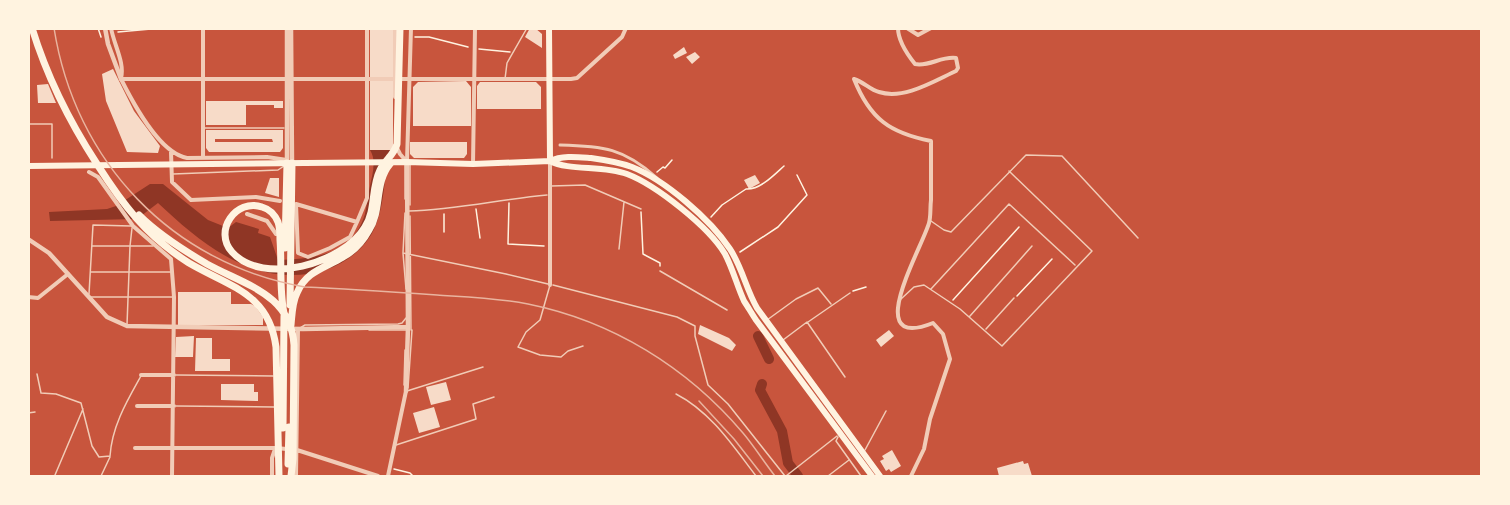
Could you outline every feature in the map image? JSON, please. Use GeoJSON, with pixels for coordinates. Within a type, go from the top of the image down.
{"type":"FeatureCollection","features":[{"type":"Feature","properties":{"kind":"highway"},"geometry":{"type":"LineString","coordinates":[[32,28],[59,99],[90,153],[118,195],[145,228],[186,261],[252,298],[267,314],[276,346],[281,477]]}},
{"type":"Feature","properties":{"kind":"highway"},"geometry":{"type":"LineString","coordinates":[[284,313],[281,297],[281,275],[281,265],[281,254],[279,226],[275,216],[263,207],[249,206],[236,211],[226,226],[225,238],[233,253],[253,264],[274,269],[283,269],[290,268],[318,261],[336,254],[354,241],[365,228],[370,217],[380,170],[394,154],[397,144],[402,28]]}},
{"type":"Feature","properties":{"kind":"highway"},"geometry":{"type":"LineString","coordinates":[[290,334],[296,295],[305,279],[317,269],[342,258],[356,248],[375,218],[381,180],[387,167],[397,155],[401,144],[402,28]]}},
{"type":"Feature","properties":{"kind":"highway"},"geometry":{"type":"LineString","coordinates":[[289,162],[290,477]]}},
{"type":"Feature","properties":{"kind":"highway"},"geometry":{"type":"LineString","coordinates":[[281,477],[289,177]]}},
{"type":"Feature","properties":{"kind":"highway"},"geometry":{"type":"LineString","coordinates":[[118,195],[168,240],[210,266],[269,296],[290,323],[294,345],[293,459],[290,477]]}},
{"type":"Feature","properties":{"kind":"main road"},"geometry":{"type":"LineString","coordinates":[[549,28],[550,161]]}},
{"type":"Feature","properties":{"kind":"main road"},"geometry":{"type":"LineString","coordinates":[[28,166],[289,162],[369,165],[393,162],[473,164],[550,161],[583,157],[620,163],[639,170],[671,191],[720,236],[734,256],[750,295],[872,477]]}},
{"type":"Feature","properties":{"kind":"main road"},"geometry":{"type":"LineString","coordinates":[[550,161],[560,166],[599,168],[626,174],[660,193],[695,221],[717,243],[728,262],[744,301],[756,320],[880,477]]}},
{"type":"Feature","properties":{"kind":"street"},"geometry":{"type":"LineString","coordinates":[[105,28],[108,44],[121,79],[145,119],[171,152],[182,157],[267,157],[289,162]]}},
{"type":"Feature","properties":{"kind":"street"},"geometry":{"type":"LineString","coordinates":[[203,28],[203,157]]}},
{"type":"Feature","properties":{"kind":"street"},"geometry":{"type":"LineString","coordinates":[[289,28],[289,162]]}},
{"type":"Feature","properties":{"kind":"street"},"geometry":{"type":"LineString","coordinates":[[357,222],[296,204],[298,253],[308,257],[346,240],[353,234],[367,198],[369,165],[367,28]]}},
{"type":"Feature","properties":{"kind":"street"},"geometry":{"type":"LineString","coordinates":[[395,28],[395,143],[407,162]]}},
{"type":"Feature","properties":{"kind":"street"},"geometry":{"type":"LineString","coordinates":[[388,477],[406,391],[409,329],[407,162],[411,28]]}},
{"type":"Feature","properties":{"kind":"street"},"geometry":{"type":"LineString","coordinates":[[473,164],[475,28]]}},
{"type":"Feature","properties":{"kind":"street"},"geometry":{"type":"LineString","coordinates":[[121,79],[576,78],[617,42],[626,28]]}},
{"type":"Feature","properties":{"kind":"street"},"geometry":{"type":"LineString","coordinates":[[898,28],[902,45],[915,64],[921,65],[950,57],[956,58],[958,68],[914,90],[895,93],[880,93],[854,79],[868,108],[882,121],[898,133],[931,141],[930,221],[898,302],[897,311],[900,322],[910,330],[933,323],[944,334],[950,358],[930,419],[924,449],[912,477]]}},
{"type":"Feature","properties":{"kind":"street"},"geometry":{"type":"LineString","coordinates":[[907,28],[918,35],[931,28]]}},
{"type":"Feature","properties":{"kind":"street"},"geometry":{"type":"LineString","coordinates":[[111,31],[123,70],[121,79]]}},
{"type":"Feature","properties":{"kind":"street"},"geometry":{"type":"LineString","coordinates":[[289,162],[290,79]]}},
{"type":"Feature","properties":{"kind":"street"},"geometry":{"type":"LineString","coordinates":[[560,145],[591,146],[615,150],[655,175],[671,191]]}},
{"type":"Feature","properties":{"kind":"street"},"geometry":{"type":"LineString","coordinates":[[171,152],[174,185],[191,200],[256,197],[280,201]]}},
{"type":"Feature","properties":{"kind":"street"},"geometry":{"type":"LineString","coordinates":[[550,161],[550,285]]}},
{"type":"Feature","properties":{"kind":"street"},"geometry":{"type":"LineString","coordinates":[[89,172],[98,177],[115,204],[133,226],[171,259],[174,297],[172,477]]}},
{"type":"Feature","properties":{"kind":"street"},"geometry":{"type":"LineString","coordinates":[[247,214],[267,221],[276,234]]}},
{"type":"Feature","properties":{"kind":"street"},"geometry":{"type":"LineString","coordinates":[[28,239],[49,252],[107,316],[127,326],[409,329]]}},
{"type":"Feature","properties":{"kind":"street"},"geometry":{"type":"LineString","coordinates":[[28,297],[38,298],[68,274]]}},
{"type":"Feature","properties":{"kind":"street"},"geometry":{"type":"LineString","coordinates":[[272,477],[272,458],[276,448],[273,328]]}},
{"type":"Feature","properties":{"kind":"street"},"geometry":{"type":"LineString","coordinates":[[296,477],[301,329]]}},
{"type":"Feature","properties":{"kind":"street"},"geometry":{"type":"LineString","coordinates":[[141,375],[174,375]]}},
{"type":"Feature","properties":{"kind":"street"},"geometry":{"type":"LineString","coordinates":[[137,406],[174,406]]}},
{"type":"Feature","properties":{"kind":"street"},"geometry":{"type":"LineString","coordinates":[[135,448],[297,450],[378,477]]}},
{"type":"Feature","properties":{"kind":"lane"},"geometry":{"type":"LineString","coordinates":[[505,79],[507,63],[527,28]]}},
{"type":"Feature","properties":{"kind":"lane"},"geometry":{"type":"LineString","coordinates":[[28,124],[52,124],[52,158]]}},
{"type":"Feature","properties":{"kind":"lane"},"geometry":{"type":"LineString","coordinates":[[203,128],[288,128]]}},
{"type":"Feature","properties":{"kind":"lane"},"geometry":{"type":"LineString","coordinates":[[930,221],[951,232],[1026,155],[1062,156],[1138,238]]}},
{"type":"Feature","properties":{"kind":"lane"},"geometry":{"type":"LineString","coordinates":[[172,174],[278,170],[289,162]]}},
{"type":"Feature","properties":{"kind":"lane"},"geometry":{"type":"LineString","coordinates":[[407,162],[410,166],[409,329],[406,317],[403,253],[404,166],[407,162]]}},
{"type":"Feature","properties":{"kind":"lane"},"geometry":{"type":"LineString","coordinates":[[898,302],[914,287],[924,285],[969,316],[1002,346],[1092,251],[1009,171]]}},
{"type":"Feature","properties":{"kind":"lane"},"geometry":{"type":"LineString","coordinates":[[550,187],[585,184],[641,209]]}},
{"type":"Feature","properties":{"kind":"lane"},"geometry":{"type":"LineString","coordinates":[[405,211],[444,210],[550,195]]}},
{"type":"Feature","properties":{"kind":"lane"},"geometry":{"type":"LineString","coordinates":[[620,249],[624,201]]}},
{"type":"Feature","properties":{"kind":"lane"},"geometry":{"type":"LineString","coordinates":[[931,290],[1009,204],[1077,266]]}},
{"type":"Feature","properties":{"kind":"lane"},"geometry":{"type":"LineString","coordinates":[[127,326],[129,297],[130,246],[133,226],[93,225],[88,297],[129,297],[174,297]]}},
{"type":"Feature","properties":{"kind":"lane"},"geometry":{"type":"LineString","coordinates":[[91,246],[157,246]]}},
{"type":"Feature","properties":{"kind":"lane"},"geometry":{"type":"LineString","coordinates":[[969,316],[1032,246]]}},
{"type":"Feature","properties":{"kind":"lane"},"geometry":{"type":"LineString","coordinates":[[403,253],[550,285],[677,317],[695,326],[695,336],[708,386],[728,404],[785,477],[843,431]]}},
{"type":"Feature","properties":{"kind":"lane"},"geometry":{"type":"LineString","coordinates":[[660,271],[727,310]]}},
{"type":"Feature","properties":{"kind":"lane"},"geometry":{"type":"LineString","coordinates":[[91,272],[172,272]]}},
{"type":"Feature","properties":{"kind":"lane"},"geometry":{"type":"LineString","coordinates":[[550,285],[540,320],[526,332],[518,347],[540,355],[561,357],[568,351],[583,346]]}},
{"type":"Feature","properties":{"kind":"lane"},"geometry":{"type":"LineString","coordinates":[[767,321],[796,299],[818,288],[831,304]]}},
{"type":"Feature","properties":{"kind":"lane"},"geometry":{"type":"LineString","coordinates":[[782,341],[849,293]]}},
{"type":"Feature","properties":{"kind":"lane"},"geometry":{"type":"LineString","coordinates":[[985,330],[1014,298]]}},
{"type":"Feature","properties":{"kind":"lane"},"geometry":{"type":"LineString","coordinates":[[301,329],[305,325],[398,324],[402,323],[406,317]]}},
{"type":"Feature","properties":{"kind":"lane"},"geometry":{"type":"LineString","coordinates":[[807,322],[845,377]]}},
{"type":"Feature","properties":{"kind":"lane"},"geometry":{"type":"LineString","coordinates":[[406,391],[483,367]]}},
{"type":"Feature","properties":{"kind":"lane"},"geometry":{"type":"LineString","coordinates":[[37,374],[41,393],[56,394],[81,403],[92,446],[99,457],[110,456]]}},
{"type":"Feature","properties":{"kind":"lane"},"geometry":{"type":"LineString","coordinates":[[101,477],[110,456],[119,416],[141,375]]}},
{"type":"Feature","properties":{"kind":"lane"},"geometry":{"type":"LineString","coordinates":[[174,375],[274,376]]}},
{"type":"Feature","properties":{"kind":"lane"},"geometry":{"type":"LineString","coordinates":[[676,394],[690,401],[714,423],[756,477]]}},
{"type":"Feature","properties":{"kind":"lane"},"geometry":{"type":"LineString","coordinates":[[396,445],[476,419],[473,404],[494,397]]}},
{"type":"Feature","properties":{"kind":"lane"},"geometry":{"type":"LineString","coordinates":[[174,406],[274,407]]}},
{"type":"Feature","properties":{"kind":"lane"},"geometry":{"type":"LineString","coordinates":[[56,477],[83,408]]}},
{"type":"Feature","properties":{"kind":"lane"},"geometry":{"type":"LineString","coordinates":[[864,454],[886,411]]}},
{"type":"Feature","properties":{"kind":"lane"},"geometry":{"type":"LineString","coordinates":[[28,413],[35,412]]}},
{"type":"Feature","properties":{"kind":"lane"},"geometry":{"type":"LineString","coordinates":[[843,431],[836,441],[861,477]]}},
{"type":"Feature","properties":{"kind":"lane"},"geometry":{"type":"LineString","coordinates":[[828,477],[850,460]]}},
{"type":"Feature","properties":{"kind":"path"},"geometry":{"type":"LineString","coordinates":[[111,31],[162,28]]}},
{"type":"Feature","properties":{"kind":"path"},"geometry":{"type":"LineString","coordinates":[[411,37],[429,37],[475,48],[514,53]]}},
{"type":"Feature","properties":{"kind":"path"},"geometry":{"type":"LineString","coordinates":[[655,175],[672,160]]}},
{"type":"Feature","properties":{"kind":"path"},"geometry":{"type":"LineString","coordinates":[[706,222],[722,205],[746,189],[750,190],[764,183],[784,166]]}},
{"type":"Feature","properties":{"kind":"path"},"geometry":{"type":"LineString","coordinates":[[734,256],[778,227],[807,195],[797,175]]}},
{"type":"Feature","properties":{"kind":"path"},"geometry":{"type":"LineString","coordinates":[[509,199],[508,244],[551,246]]}},
{"type":"Feature","properties":{"kind":"path"},"geometry":{"type":"LineString","coordinates":[[476,205],[480,238]]}},
{"type":"Feature","properties":{"kind":"path"},"geometry":{"type":"LineString","coordinates":[[641,209],[643,254],[660,263],[660,271]]}},
{"type":"Feature","properties":{"kind":"path"},"geometry":{"type":"LineString","coordinates":[[444,210],[444,232]]}},
{"type":"Feature","properties":{"kind":"path"},"geometry":{"type":"LineString","coordinates":[[951,303],[1019,227]]}},
{"type":"Feature","properties":{"kind":"path"},"geometry":{"type":"LineString","coordinates":[[1014,298],[1052,259]]}},
{"type":"Feature","properties":{"kind":"path"},"geometry":{"type":"LineString","coordinates":[[849,293],[866,287]]}},
{"type":"Feature","properties":{"kind":"path"},"geometry":{"type":"LineString","coordinates":[[390,468],[410,473],[413,477]]}},
{"type":"Feature","properties":{"kind":"shaded area"},"geometry":{"type":"Polygon","coordinates":[[[370,29],[393,29],[393,150],[386,155],[383,196],[375,227],[360,249],[348,259],[333,267],[301,275],[268,273],[238,263],[213,249],[158,203],[137,219],[50,221],[49,212],[107,209],[116,206],[150,184],[163,184],[208,220],[228,228],[236,222],[259,229],[258,233],[270,237],[278,260],[318,256],[342,246],[359,228],[365,214],[373,168],[370,150],[370,29]]]}},
{"type":"Feature","properties":{"kind":"building"},"geometry":{"type":"Polygon","coordinates":[[[370,28],[393,28],[393,150],[370,150],[370,28]]]}},
{"type":"Feature","properties":{"kind":"building"},"geometry":{"type":"Polygon","coordinates":[[[530,28],[535,28],[542,34],[542,48],[525,37],[530,28]]]}},
{"type":"Feature","properties":{"kind":"building"},"geometry":{"type":"Polygon","coordinates":[[[684,47],[687,53],[675,59],[673,55],[684,47]]]}},
{"type":"Feature","properties":{"kind":"building"},"geometry":{"type":"Polygon","coordinates":[[[695,52],[700,57],[692,64],[686,57],[695,52]]]}},
{"type":"Feature","properties":{"kind":"building"},"geometry":{"type":"Polygon","coordinates":[[[113,69],[134,111],[160,146],[158,153],[127,152],[106,101],[102,74],[113,69]]]}},
{"type":"Feature","properties":{"kind":"building"},"geometry":{"type":"Polygon","coordinates":[[[466,81],[471,87],[471,126],[413,126],[413,87],[418,82],[466,81]]]}},
{"type":"Feature","properties":{"kind":"building"},"geometry":{"type":"Polygon","coordinates":[[[480,82],[536,82],[541,87],[541,109],[477,109],[477,86],[480,82]]]}},
{"type":"Feature","properties":{"kind":"building"},"geometry":{"type":"Polygon","coordinates":[[[48,84],[56,103],[38,103],[37,85],[48,84]]]}},
{"type":"Feature","properties":{"kind":"building"},"geometry":{"type":"Polygon","coordinates":[[[206,101],[283,101],[283,108],[274,108],[274,105],[246,105],[246,125],[206,125],[206,101]]]}},
{"type":"Feature","properties":{"kind":"building"},"geometry":{"type":"Polygon","coordinates":[[[206,130],[283,130],[283,148],[280,152],[209,152],[206,148],[206,130]],[[215,139],[215,142],[273,142],[272,139],[215,139]]]}},
{"type":"Feature","properties":{"kind":"building"},"geometry":{"type":"Polygon","coordinates":[[[410,142],[467,142],[467,154],[464,158],[414,158],[410,154],[410,142]]]}},
{"type":"Feature","properties":{"kind":"building"},"geometry":{"type":"Polygon","coordinates":[[[755,175],[760,183],[749,189],[744,180],[755,175]]]}},
{"type":"Feature","properties":{"kind":"building"},"geometry":{"type":"Polygon","coordinates":[[[270,178],[279,178],[279,197],[265,193],[270,178]]]}},
{"type":"Feature","properties":{"kind":"building"},"geometry":{"type":"Polygon","coordinates":[[[178,292],[231,292],[231,304],[255,306],[263,317],[263,325],[178,325],[178,292]]]}},
{"type":"Feature","properties":{"kind":"building"},"geometry":{"type":"Polygon","coordinates":[[[700,325],[729,338],[736,345],[732,351],[698,334],[700,325]]]}},
{"type":"Feature","properties":{"kind":"building"},"geometry":{"type":"Polygon","coordinates":[[[889,330],[894,336],[881,347],[876,340],[889,330]]]}},
{"type":"Feature","properties":{"kind":"building"},"geometry":{"type":"Polygon","coordinates":[[[194,336],[193,357],[175,357],[176,337],[194,336]]]}},
{"type":"Feature","properties":{"kind":"building"},"geometry":{"type":"Polygon","coordinates":[[[196,338],[212,338],[212,359],[230,359],[230,371],[195,371],[196,338]]]}},
{"type":"Feature","properties":{"kind":"building"},"geometry":{"type":"Polygon","coordinates":[[[446,382],[451,400],[431,405],[426,387],[446,382]]]}},
{"type":"Feature","properties":{"kind":"building"},"geometry":{"type":"Polygon","coordinates":[[[221,384],[254,384],[254,392],[258,392],[258,401],[221,400],[221,384]]]}},
{"type":"Feature","properties":{"kind":"building"},"geometry":{"type":"Polygon","coordinates":[[[434,407],[440,427],[419,433],[413,413],[434,407]]]}},
{"type":"Feature","properties":{"kind":"building"},"geometry":{"type":"Polygon","coordinates":[[[892,450],[901,466],[891,472],[889,469],[886,471],[880,461],[884,459],[882,456],[892,450]]]}},
{"type":"Feature","properties":{"kind":"building"},"geometry":{"type":"Polygon","coordinates":[[[1023,461],[1024,464],[1028,463],[1032,476],[999,476],[997,468],[1023,461]]]}},
{"type":"Feature","properties":{"kind":"waterway"},"geometry":{"type":"LineString","coordinates":[[758,336],[769,359]]}},
{"type":"Feature","properties":{"kind":"waterway"},"geometry":{"type":"LineString","coordinates":[[762,384],[760,390],[782,431],[788,463],[798,476]]}},
{"type":"Feature","properties":{"kind":"railway"},"geometry":{"type":"LineString","coordinates":[[54,28],[65,77],[83,122],[108,163],[138,199],[173,230],[213,256],[257,275],[305,287],[505,300],[559,312],[589,322],[646,350],[698,387],[743,433],[775,476]]}},
{"type":"Feature","properties":{"kind":"railway"},"geometry":{"type":"LineString","coordinates":[[699,401],[734,439],[763,476]]}}]}
